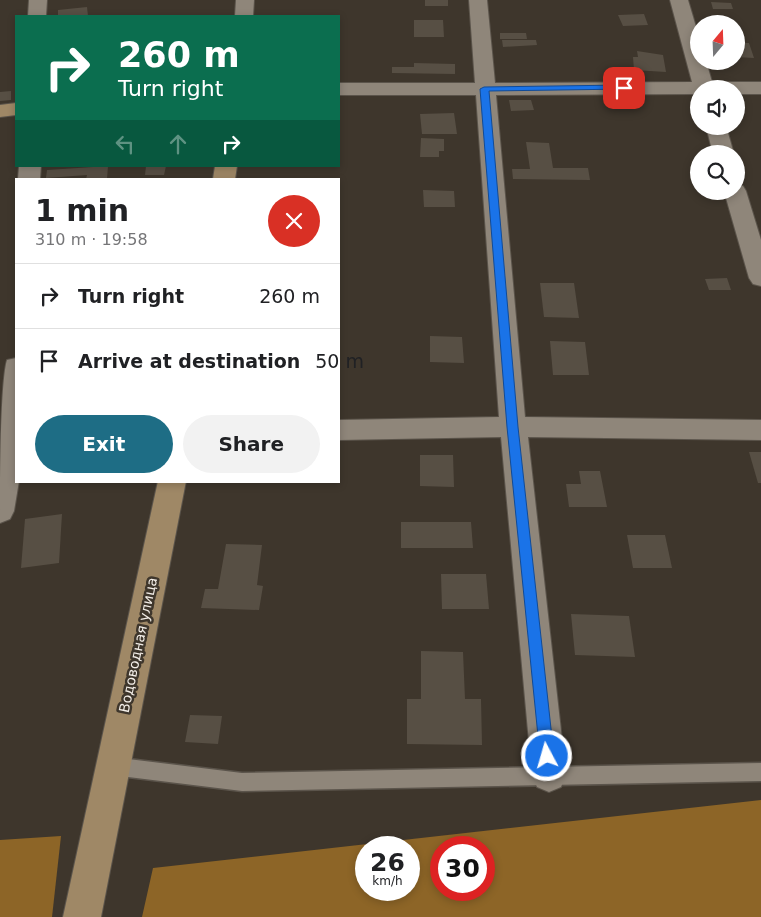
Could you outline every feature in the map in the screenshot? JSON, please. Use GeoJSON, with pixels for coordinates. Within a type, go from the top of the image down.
{"type":"FeatureCollection","features":[{"type":"Feature","properties":{"kind":"street"},"geometry":{"type":"LineString","coordinates":[[38,0],[38,15]]}},
{"type":"Feature","properties":{"kind":"street"},"geometry":{"type":"LineString","coordinates":[[244,15],[245,0]]}},
{"type":"Feature","properties":{"kind":"street"},"geometry":{"type":"LineString","coordinates":[[478,0],[512,427],[549,775]]}},
{"type":"Feature","properties":{"kind":"street"},"geometry":{"type":"LineString","coordinates":[[679,0],[702,80]]}},
{"type":"Feature","properties":{"kind":"street"},"geometry":{"type":"LineString","coordinates":[[340,89],[690,88]]}},
{"type":"Feature","properties":{"kind":"street"},"geometry":{"type":"LineString","coordinates":[[745,88],[761,88]]}},
{"type":"Feature","properties":{"kind":"street"},"geometry":{"type":"LineString","coordinates":[[0,111],[15,109]]}},
{"type":"Feature","properties":{"kind":"street"},"geometry":{"type":"LineString","coordinates":[[738,200],[761,278]]}},
{"type":"Feature","properties":{"kind":"street"},"geometry":{"type":"LineString","coordinates":[[0,510],[9,455],[15,380]]}},
{"type":"Feature","properties":{"kind":"street"},"geometry":{"type":"LineString","coordinates":[[340,430],[512,427],[761,430]]}},
{"type":"Feature","properties":{"kind":"street","name":"Водоводная улица"},"geometry":{"type":"LineString","coordinates":[[82,917],[172,483]]}},
{"type":"Feature","properties":{"kind":"lane"},"geometry":{"type":"LineString","coordinates":[[112,766],[242,782],[761,772]]}},
{"type":"Feature","properties":{"kind":"shaded area"},"geometry":{"type":"Polygon","coordinates":[[[761,800],[761,917],[142,917],[153,868],[355,845],[355,901],[420,901],[420,838],[430,837],[430,901],[495,901],[495,836],[439,836],[761,800]]]}},
{"type":"Feature","properties":{"kind":"shaded area"},"geometry":{"type":"Polygon","coordinates":[[[61,836],[52,917],[0,917],[0,840],[61,836]]]}},
{"type":"Feature","properties":{"kind":"building"},"geometry":{"type":"Polygon","coordinates":[[[425,0],[448,0],[448,6],[425,6],[425,0]]]}},
{"type":"Feature","properties":{"kind":"building"},"geometry":{"type":"Polygon","coordinates":[[[711,2],[731,3],[733,9],[713,9],[711,2]]]}},
{"type":"Feature","properties":{"kind":"building"},"geometry":{"type":"Polygon","coordinates":[[[87,7],[88,15],[58,15],[58,10],[87,7]]]}},
{"type":"Feature","properties":{"kind":"building"},"geometry":{"type":"Polygon","coordinates":[[[644,14],[648,25],[623,26],[618,15],[644,14]]]}},
{"type":"Feature","properties":{"kind":"building"},"geometry":{"type":"Polygon","coordinates":[[[414,20],[443,20],[444,37],[414,37],[414,20]]]}},
{"type":"Feature","properties":{"kind":"building"},"geometry":{"type":"Polygon","coordinates":[[[500,33],[526,33],[527,39],[500,39],[500,33]]]}},
{"type":"Feature","properties":{"kind":"building"},"geometry":{"type":"Polygon","coordinates":[[[502,40],[536,40],[537,45],[503,47],[502,40]]]}},
{"type":"Feature","properties":{"kind":"building"},"geometry":{"type":"Polygon","coordinates":[[[745,43],[749,43],[754,58],[745,58],[745,43]]]}},
{"type":"Feature","properties":{"kind":"building"},"geometry":{"type":"Polygon","coordinates":[[[637,51],[663,55],[666,72],[634,70],[633,57],[638,57],[637,51]]]}},
{"type":"Feature","properties":{"kind":"building"},"geometry":{"type":"Polygon","coordinates":[[[414,63],[455,64],[455,74],[392,73],[392,67],[414,67],[414,63]]]}},
{"type":"Feature","properties":{"kind":"building"},"geometry":{"type":"Polygon","coordinates":[[[11,91],[11,100],[0,101],[0,92],[11,91]]]}},
{"type":"Feature","properties":{"kind":"building"},"geometry":{"type":"Polygon","coordinates":[[[509,100],[531,100],[534,110],[511,111],[509,100]]]}},
{"type":"Feature","properties":{"kind":"building"},"geometry":{"type":"Polygon","coordinates":[[[454,113],[457,134],[422,134],[420,114],[454,113]]]}},
{"type":"Feature","properties":{"kind":"building"},"geometry":{"type":"Polygon","coordinates":[[[421,138],[444,139],[444,151],[439,151],[439,157],[420,157],[421,138]]]}},
{"type":"Feature","properties":{"kind":"building"},"geometry":{"type":"Polygon","coordinates":[[[526,142],[549,143],[553,168],[588,168],[590,180],[513,179],[512,169],[530,169],[526,142]]]}},
{"type":"Feature","properties":{"kind":"building"},"geometry":{"type":"Polygon","coordinates":[[[108,167],[107,178],[86,178],[87,175],[46,178],[47,170],[108,167]]]}},
{"type":"Feature","properties":{"kind":"building"},"geometry":{"type":"Polygon","coordinates":[[[146,167],[166,167],[164,175],[145,175],[146,167]]]}},
{"type":"Feature","properties":{"kind":"building"},"geometry":{"type":"Polygon","coordinates":[[[423,190],[454,191],[455,207],[424,207],[423,190]]]}},
{"type":"Feature","properties":{"kind":"building"},"geometry":{"type":"Polygon","coordinates":[[[727,278],[731,290],[709,290],[705,279],[727,278]]]}},
{"type":"Feature","properties":{"kind":"building"},"geometry":{"type":"Polygon","coordinates":[[[540,283],[574,283],[579,318],[544,317],[540,283]]]}},
{"type":"Feature","properties":{"kind":"building"},"geometry":{"type":"Polygon","coordinates":[[[430,336],[462,337],[464,363],[430,362],[430,336]]]}},
{"type":"Feature","properties":{"kind":"building"},"geometry":{"type":"Polygon","coordinates":[[[550,341],[585,342],[589,375],[553,375],[550,341]]]}},
{"type":"Feature","properties":{"kind":"building"},"geometry":{"type":"Polygon","coordinates":[[[749,452],[761,452],[761,483],[758,483],[749,452]]]}},
{"type":"Feature","properties":{"kind":"building"},"geometry":{"type":"Polygon","coordinates":[[[420,455],[453,455],[454,487],[420,486],[420,455]]]}},
{"type":"Feature","properties":{"kind":"building"},"geometry":{"type":"Polygon","coordinates":[[[579,471],[600,471],[607,507],[569,507],[566,484],[581,484],[579,471]]]}},
{"type":"Feature","properties":{"kind":"building"},"geometry":{"type":"Polygon","coordinates":[[[62,514],[59,563],[21,568],[25,519],[62,514]]]}},
{"type":"Feature","properties":{"kind":"building"},"geometry":{"type":"Polygon","coordinates":[[[401,522],[471,522],[473,548],[401,548],[401,522]]]}},
{"type":"Feature","properties":{"kind":"building"},"geometry":{"type":"Polygon","coordinates":[[[627,535],[665,535],[672,568],[633,568],[627,535]]]}},
{"type":"Feature","properties":{"kind":"building"},"geometry":{"type":"Polygon","coordinates":[[[226,544],[262,545],[257,585],[263,586],[259,610],[201,608],[205,589],[218,589],[226,544]]]}},
{"type":"Feature","properties":{"kind":"building"},"geometry":{"type":"Polygon","coordinates":[[[441,574],[486,574],[489,609],[442,609],[441,574]]]}},
{"type":"Feature","properties":{"kind":"building"},"geometry":{"type":"Polygon","coordinates":[[[571,614],[629,616],[635,657],[575,655],[571,614]]]}},
{"type":"Feature","properties":{"kind":"building"},"geometry":{"type":"Polygon","coordinates":[[[421,651],[463,652],[465,699],[481,699],[482,745],[407,744],[407,699],[421,699],[421,651]]]}},
{"type":"Feature","properties":{"kind":"building"},"geometry":{"type":"Polygon","coordinates":[[[190,715],[222,716],[218,744],[185,742],[190,715]]]}},
{"type":"Feature","properties":{"kind":"route"},"geometry":{"type":"LineString","coordinates":[[547,756],[512,427],[484,89],[624,88]]}}]}
